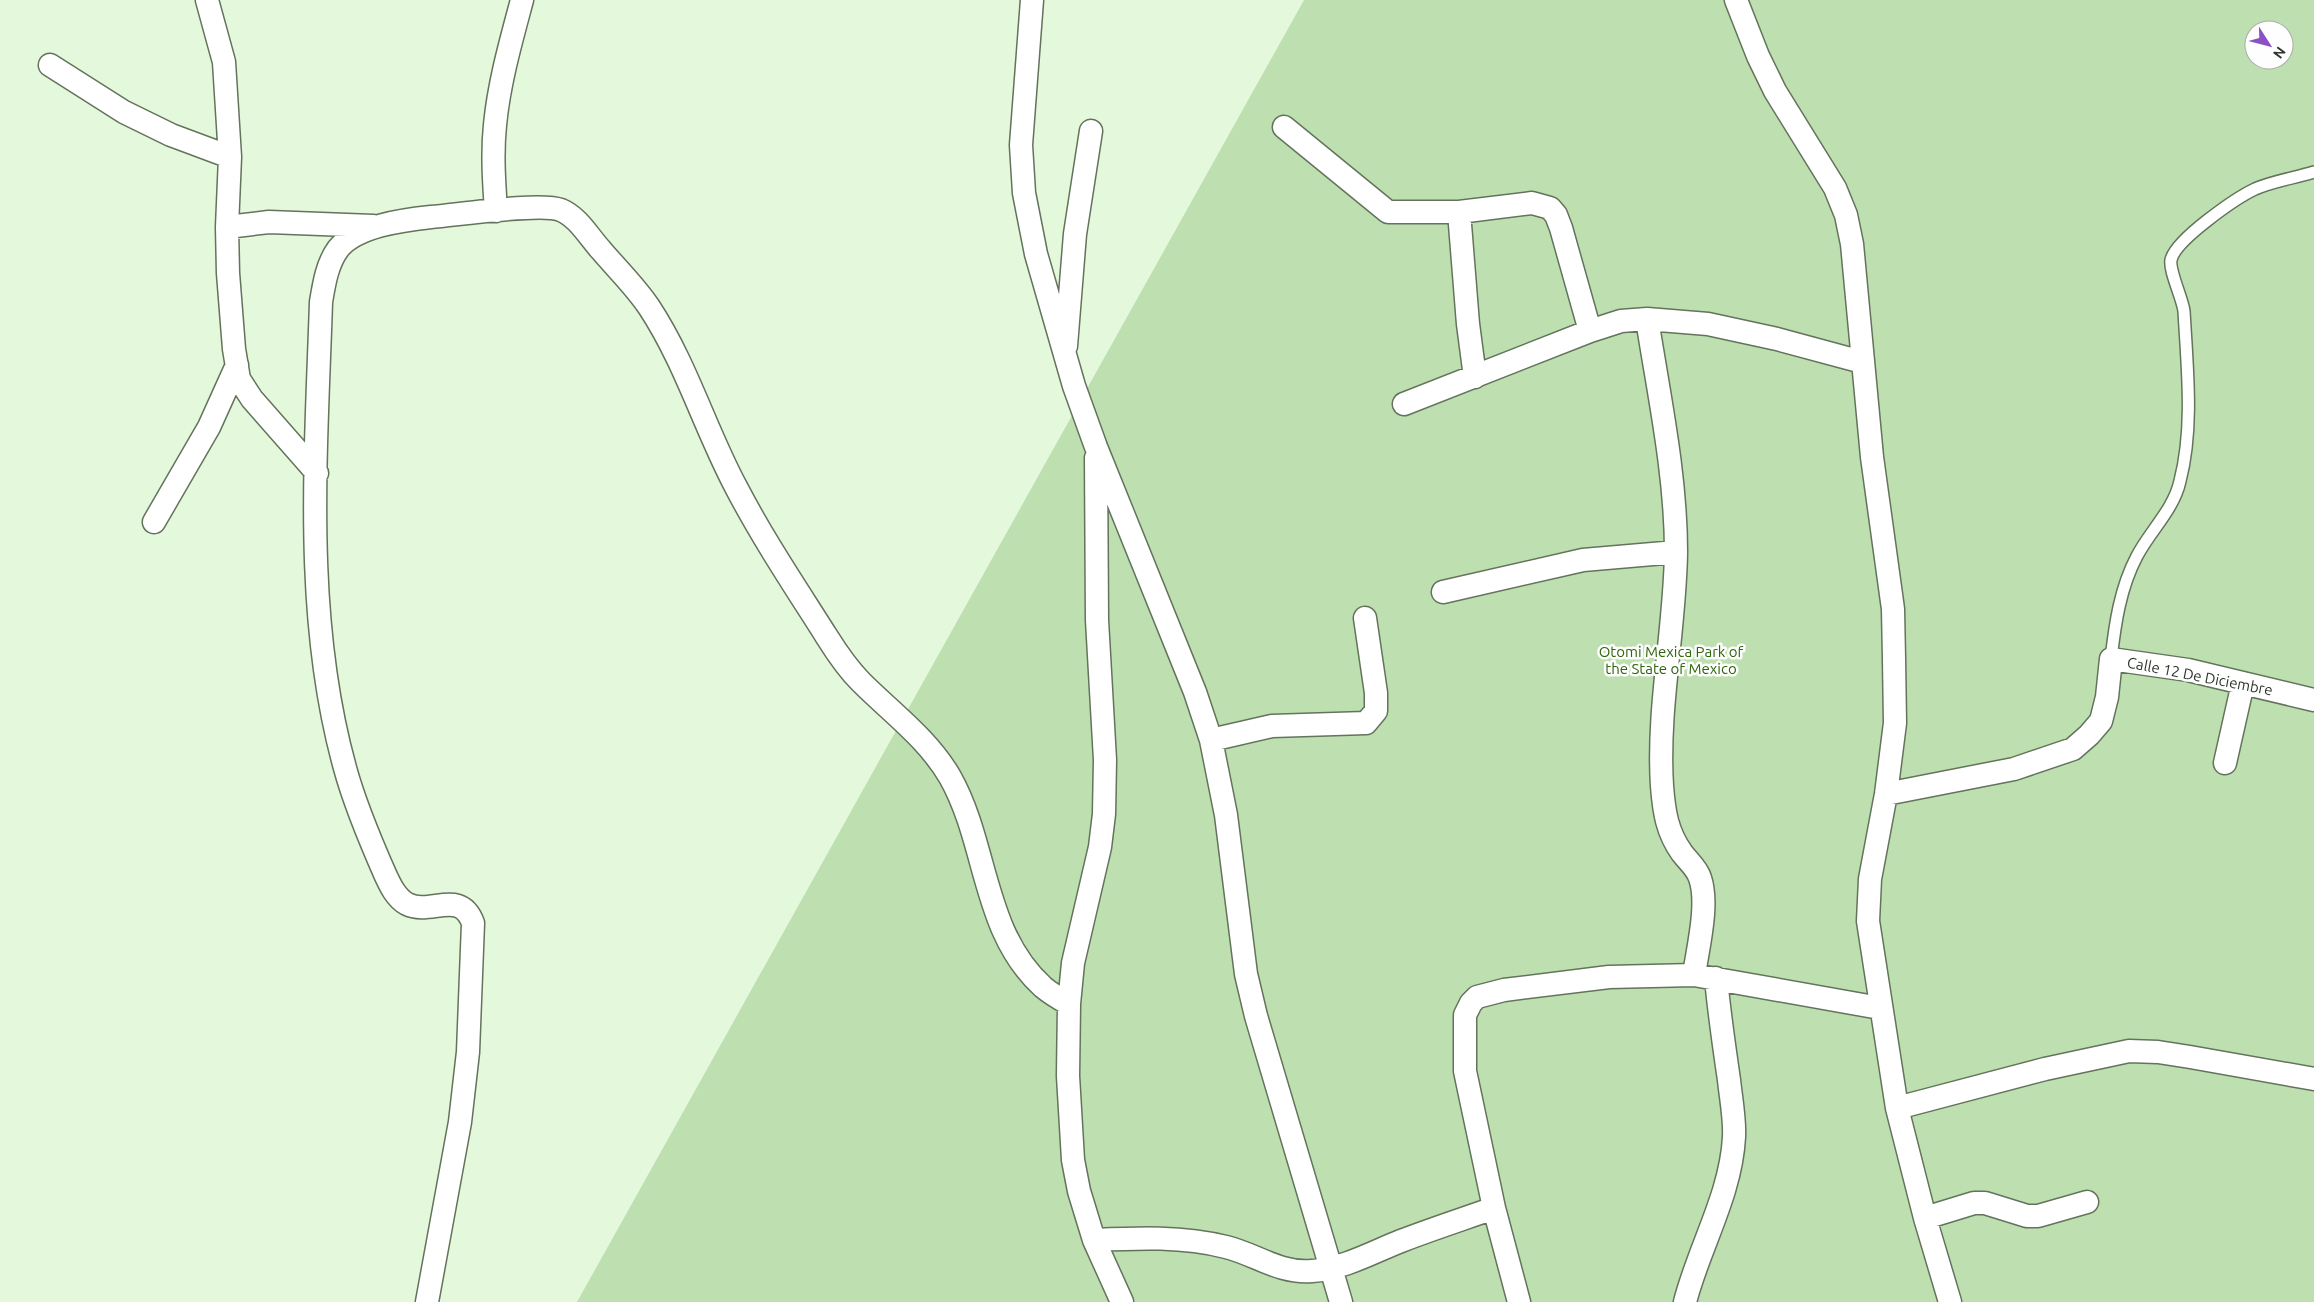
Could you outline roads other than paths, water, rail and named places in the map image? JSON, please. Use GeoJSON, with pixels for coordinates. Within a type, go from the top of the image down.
{"type":"FeatureCollection","features":[{"type":"Feature","properties":{"kind":"street"},"geometry":{"type":"LineString","coordinates":[[207,0],[224,62],[230,156],[226,227],[229,282],[240,379],[248,394],[317,473]]}},
{"type":"Feature","properties":{"kind":"street"},"geometry":{"type":"LineString","coordinates":[[496,210],[493,180],[495,126],[499,93],[522,0]]}},
{"type":"Feature","properties":{"kind":"street"},"geometry":{"type":"LineString","coordinates":[[1032,0],[1021,145],[1024,193],[1036,254],[1064,355],[1096,447],[1195,692],[1211,740],[1226,815],[1246,974],[1256,1016],[1341,1302]]}},
{"type":"Feature","properties":{"kind":"street"},"geometry":{"type":"LineString","coordinates":[[1740,5],[1775,90],[1835,188],[1846,214],[1858,300],[1862,362],[1879,519],[1893,609],[1895,723],[1886,794],[1870,879],[1868,921],[1897,1108],[1925,1218],[1950,1302]]}},
{"type":"Feature","properties":{"kind":"street"},"geometry":{"type":"LineString","coordinates":[[50,65],[124,112],[171,135],[230,156]]}},
{"type":"Feature","properties":{"kind":"street"},"geometry":{"type":"LineString","coordinates":[[1284,127],[1388,212],[1459,212],[1532,203],[1550,208],[1556,215],[1561,228],[1590,331]]}},
{"type":"Feature","properties":{"kind":"street"},"geometry":{"type":"LineString","coordinates":[[1064,355],[1068,330],[1075,234],[1090,131]]}},
{"type":"Feature","properties":{"kind":"street"},"geometry":{"type":"LineString","coordinates":[[226,227],[270,222],[379,226],[423,218],[527,208],[563,211],[579,224],[649,307],[690,384],[713,443],[737,490],[836,651],[859,680],[932,750],[950,777],[962,801],[996,917],[1026,969],[1044,988],[1068,1004]]}},
{"type":"Feature","properties":{"kind":"street"},"geometry":{"type":"LineString","coordinates":[[1459,212],[1468,324],[1475,377]]}},
{"type":"Feature","properties":{"kind":"street"},"geometry":{"type":"LineString","coordinates":[[379,226],[346,241],[335,254],[324,283],[321,302],[316,561],[322,647],[336,733],[358,810],[386,875],[393,890],[407,904],[415,906],[454,905],[469,914],[472,923],[468,1052],[460,1122],[427,1302]]}},
{"type":"Feature","properties":{"kind":"street"},"geometry":{"type":"LineString","coordinates":[[1404,404],[1590,331],[1621,321],[1647,319],[1708,324],[1777,339],[1862,362]]}},
{"type":"Feature","properties":{"kind":"street"},"geometry":{"type":"LineString","coordinates":[[1647,319],[1672,486],[1676,552],[1665,688],[1662,781],[1666,826],[1672,838],[1700,876],[1705,976],[1732,1106],[1734,1137],[1729,1172],[1717,1214],[1692,1274],[1685,1302]]}},
{"type":"Feature","properties":{"kind":"street"},"geometry":{"type":"LineString","coordinates":[[154,522],[209,426],[237,365]]}},
{"type":"Feature","properties":{"kind":"street"},"geometry":{"type":"LineString","coordinates":[[1096,447],[1097,620],[1105,760],[1104,814],[1100,847],[1073,963],[1068,1004],[1068,1076],[1073,1160],[1079,1192],[1094,1240],[1122,1302]]}},
{"type":"Feature","properties":{"kind":"street"},"geometry":{"type":"LineString","coordinates":[[1443,592],[1583,560],[1676,552]]}},
{"type":"Feature","properties":{"kind":"street"},"geometry":{"type":"LineString","coordinates":[[1211,740],[1272,726],[1366,723],[1376,711],[1376,702],[1365,618]]}},
{"type":"Feature","properties":{"kind":"street","name":"Calle 12 De Diciembre"},"geometry":{"type":"LineString","coordinates":[[1886,794],[2014,769],[2073,749],[2100,721],[2107,697],[2111,659],[2188,670],[2314,700]]}},
{"type":"Feature","properties":{"kind":"street"},"geometry":{"type":"LineString","coordinates":[[2226,763],[2244,683]]}},
{"type":"Feature","properties":{"kind":"street"},"geometry":{"type":"LineString","coordinates":[[1519,1302],[1494,1208],[1465,1071],[1465,1015],[1471,1003],[1477,997],[1540,985],[1609,977],[1705,976],[1880,1008]]}},
{"type":"Feature","properties":{"kind":"street"},"geometry":{"type":"LineString","coordinates":[[1897,1108],[2045,1068],[2129,1051],[2190,1056],[2314,1079]]}},
{"type":"Feature","properties":{"kind":"street"},"geometry":{"type":"LineString","coordinates":[[1925,1218],[1974,1203],[1985,1203],[2027,1216],[2038,1216],[2087,1202]]}},
{"type":"Feature","properties":{"kind":"street"},"geometry":{"type":"LineString","coordinates":[[1094,1240],[1159,1238],[1199,1241],[1227,1247],[1292,1271],[1311,1272],[1331,1268],[1494,1208]]}},
{"type":"Feature","properties":{"kind":"lane"},"geometry":{"type":"LineString","coordinates":[[2111,659],[2119,605],[2128,574],[2145,542],[2174,498],[2180,482],[2184,461],[2187,414],[2184,311],[2171,267],[2171,259],[2175,251],[2190,234],[2255,189],[2314,172]]}},
{"type":"Feature","properties":{"kind":"park label","name":"Otomi Mexica Park of the State of Mexico"},"geometry":{"type":"Point","coordinates":[1671,660]}}]}
